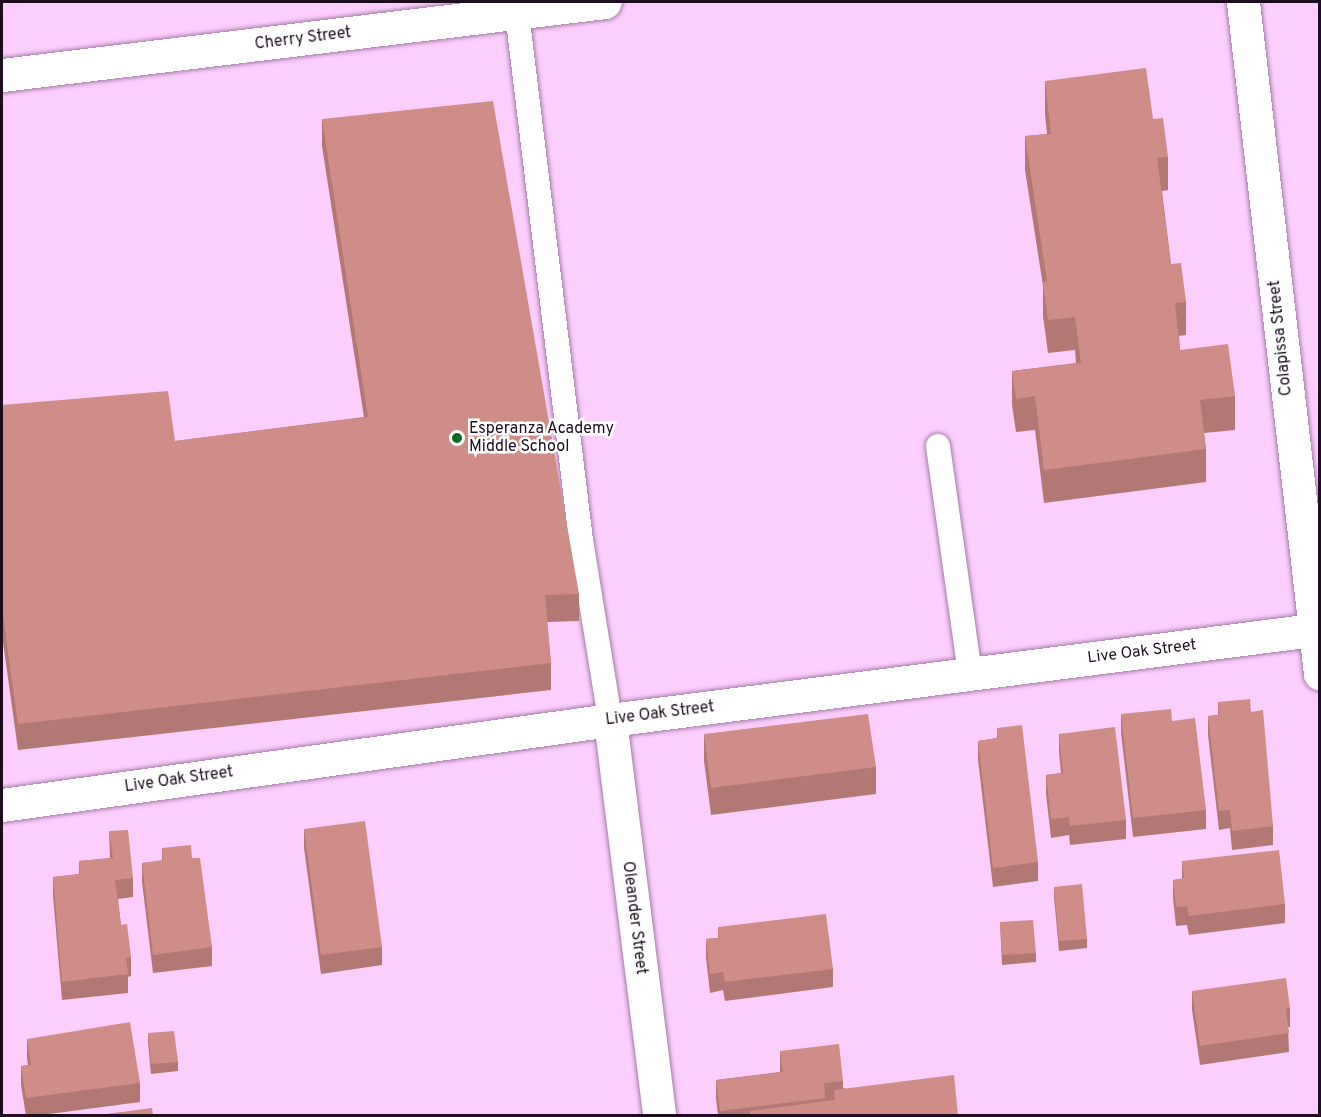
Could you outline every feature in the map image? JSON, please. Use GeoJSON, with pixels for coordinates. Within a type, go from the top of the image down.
{"type":"FeatureCollection","features":[{"type":"Feature","properties":{"kind":"street","name":"Cherry Street"},"geometry":{"type":"LineString","coordinates":[[2,75],[517,7],[605,2]]}},
{"type":"Feature","properties":{"kind":"street","name":"Colapissa Street"},"geometry":{"type":"LineString","coordinates":[[1243,2],[1317,630],[1320,674]]}},
{"type":"Feature","properties":{"kind":"street","name":"Live Oak Street"},"geometry":{"type":"LineString","coordinates":[[2,805],[610,720],[1317,630]]}},
{"type":"Feature","properties":{"kind":"street","name":"Oleander Street"},"geometry":{"type":"LineString","coordinates":[[610,720],[659,1116]]}},
{"type":"Feature","properties":{"kind":"lane"},"geometry":{"type":"LineString","coordinates":[[517,7],[581,540],[610,720]]}},
{"type":"Feature","properties":{"kind":"lane"},"geometry":{"type":"LineString","coordinates":[[938,446],[970,674]]}},
{"type":"Feature","properties":{"kind":"building"},"geometry":{"type":"Polygon","coordinates":[[[1146,68],[1153,119],[1163,118],[1168,157],[1157,158],[1171,264],[1181,263],[1186,302],[1175,303],[1180,350],[1228,344],[1235,396],[1200,400],[1206,449],[1044,470],[1035,396],[1016,399],[1012,371],[1081,363],[1075,317],[1048,320],[1043,282],[1047,281],[1025,136],[1051,134],[1045,81],[1146,68]]]}},
{"type":"Feature","properties":{"kind":"building","name":"Esperanza Academy Middle School"},"geometry":{"type":"Polygon","coordinates":[[[493,101],[579,594],[545,595],[551,663],[18,724],[2,608],[2,405],[168,391],[175,441],[368,417],[322,119],[493,101]]]}},
{"type":"Feature","properties":{"kind":"building"},"geometry":{"type":"Polygon","coordinates":[[[1250,699],[1251,712],[1263,710],[1273,826],[1232,831],[1230,810],[1219,811],[1208,716],[1219,715],[1218,702],[1250,699]]]}},
{"type":"Feature","properties":{"kind":"building"},"geometry":{"type":"Polygon","coordinates":[[[1171,709],[1172,721],[1195,718],[1206,810],[1133,818],[1121,714],[1171,709]]]}},
{"type":"Feature","properties":{"kind":"building"},"geometry":{"type":"Polygon","coordinates":[[[868,714],[876,767],[711,788],[704,734],[868,714]]]}},
{"type":"Feature","properties":{"kind":"building"},"geometry":{"type":"Polygon","coordinates":[[[1022,725],[1038,862],[993,868],[978,741],[998,738],[997,728],[1022,725]]]}},
{"type":"Feature","properties":{"kind":"building"},"geometry":{"type":"Polygon","coordinates":[[[1115,727],[1126,820],[1070,826],[1069,817],[1051,819],[1046,775],[1063,773],[1059,734],[1115,727]]]}},
{"type":"Feature","properties":{"kind":"building"},"geometry":{"type":"Polygon","coordinates":[[[365,821],[382,947],[321,955],[304,829],[365,821]]]}},
{"type":"Feature","properties":{"kind":"building"},"geometry":{"type":"Polygon","coordinates":[[[128,830],[133,878],[115,880],[121,925],[127,924],[131,957],[126,958],[128,974],[62,982],[53,877],[80,874],[79,861],[113,858],[109,831],[128,830]]]}},
{"type":"Feature","properties":{"kind":"building"},"geometry":{"type":"Polygon","coordinates":[[[191,845],[192,858],[200,858],[212,947],[153,955],[142,863],[163,860],[162,848],[191,845]]]}},
{"type":"Feature","properties":{"kind":"building"},"geometry":{"type":"Polygon","coordinates":[[[1279,850],[1285,904],[1189,916],[1187,906],[1176,907],[1173,880],[1184,878],[1182,861],[1279,850]]]}},
{"type":"Feature","properties":{"kind":"building"},"geometry":{"type":"Polygon","coordinates":[[[1082,884],[1087,939],[1059,941],[1054,887],[1082,884]]]}},
{"type":"Feature","properties":{"kind":"building"},"geometry":{"type":"Polygon","coordinates":[[[826,914],[833,969],[725,982],[723,972],[710,974],[706,939],[719,938],[718,927],[826,914]]]}},
{"type":"Feature","properties":{"kind":"building"},"geometry":{"type":"Polygon","coordinates":[[[1033,920],[1036,953],[1002,955],[1000,922],[1033,920]]]}},
{"type":"Feature","properties":{"kind":"building"},"geometry":{"type":"Polygon","coordinates":[[[1286,978],[1290,1008],[1286,1009],[1289,1033],[1200,1046],[1192,991],[1286,978]]]}},
{"type":"Feature","properties":{"kind":"building"},"geometry":{"type":"Polygon","coordinates":[[[130,1022],[140,1083],[26,1098],[21,1066],[31,1065],[27,1039],[130,1022]]]}},
{"type":"Feature","properties":{"kind":"building"},"geometry":{"type":"Polygon","coordinates":[[[174,1031],[178,1062],[151,1064],[148,1033],[174,1031]]]}},
{"type":"Feature","properties":{"kind":"building"},"geometry":{"type":"Polygon","coordinates":[[[839,1044],[843,1081],[824,1083],[825,1098],[720,1111],[716,1080],[783,1072],[780,1051],[839,1044]]]}},
{"type":"Feature","properties":{"kind":"building"},"geometry":{"type":"Polygon","coordinates":[[[954,1075],[958,1116],[750,1116],[750,1111],[835,1100],[834,1090],[954,1075]]]}},
{"type":"Feature","properties":{"kind":"building"},"geometry":{"type":"Polygon","coordinates":[[[152,1108],[153,1116],[91,1116],[152,1108]]]}},
{"type":"Feature","properties":{"kind":"place","name":"Esperanza Academy Middle School"},"geometry":{"type":"Point","coordinates":[457,438]}}]}
